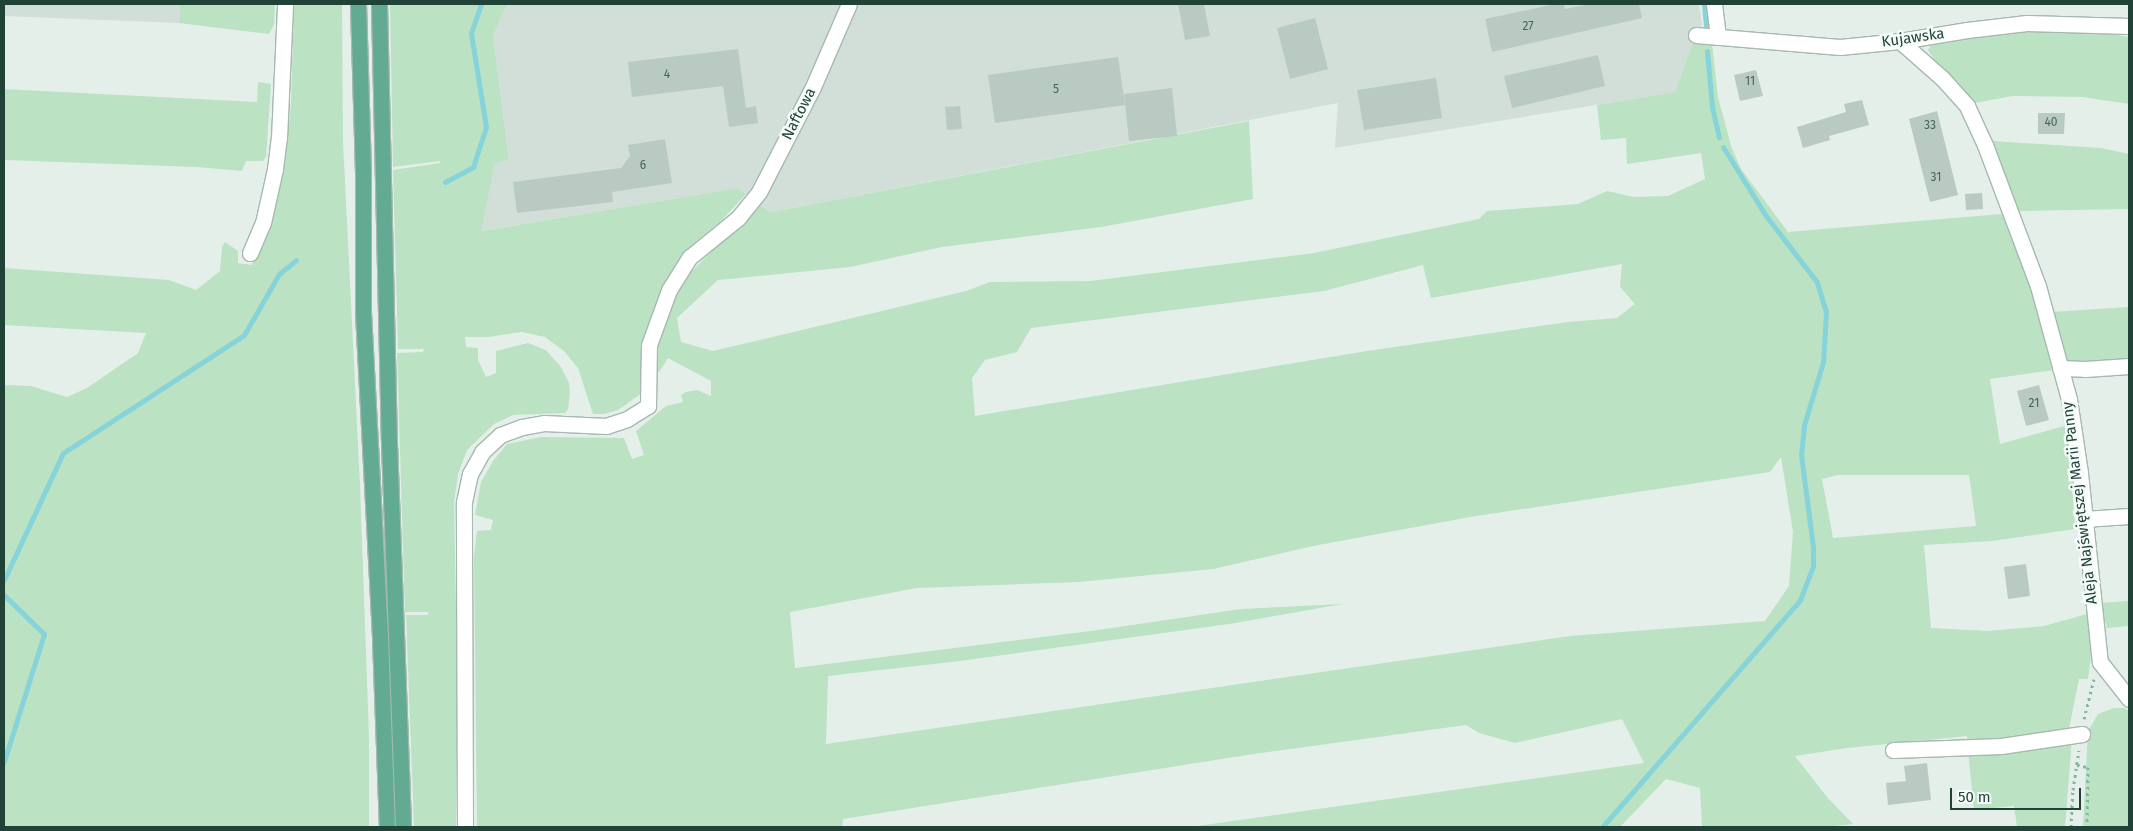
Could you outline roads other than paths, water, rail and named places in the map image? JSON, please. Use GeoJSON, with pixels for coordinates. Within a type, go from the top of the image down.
{"type":"FeatureCollection","features":[{"type":"Feature","properties":{"kind":"main road"},"geometry":{"type":"LineString","coordinates":[[358,4],[363,172],[363,312],[380,628],[386,827]]}},
{"type":"Feature","properties":{"kind":"main road"},"geometry":{"type":"LineString","coordinates":[[378,4],[388,424],[403,827]]}},
{"type":"Feature","properties":{"kind":"street"},"geometry":{"type":"LineString","coordinates":[[250,252],[263,223],[276,168],[285,4]]}},
{"type":"Feature","properties":{"kind":"street","name":"Naftowa"},"geometry":{"type":"LineString","coordinates":[[465,827],[464,502],[470,474],[482,452],[500,435],[522,426],[544,423],[606,426],[627,419],[648,406],[649,345],[669,290],[690,257],[738,218],[759,192],[813,87],[849,4]]}},
{"type":"Feature","properties":{"kind":"street"},"geometry":{"type":"LineString","coordinates":[[1714,4],[1718,37]]}},
{"type":"Feature","properties":{"kind":"street","name":"Kujawska"},"geometry":{"type":"LineString","coordinates":[[1696,36],[1840,47],[1900,42],[1967,30],[2027,24],[2129,26]]}},
{"type":"Feature","properties":{"kind":"street","name":"Aleja Najświętszej Marii Panny"},"geometry":{"type":"LineString","coordinates":[[1900,42],[1942,78],[1966,106],[1985,145],[2038,286],[2069,399],[2100,662],[2129,699]]}},
{"type":"Feature","properties":{"kind":"street"},"geometry":{"type":"LineString","coordinates":[[2060,368],[2085,369],[2129,366]]}},
{"type":"Feature","properties":{"kind":"street"},"geometry":{"type":"LineString","coordinates":[[2084,518],[2129,516]]}},
{"type":"Feature","properties":{"kind":"street"},"geometry":{"type":"LineString","coordinates":[[1893,750],[2000,746],[2082,734]]}},
{"type":"Feature","properties":{"kind":"waterway"},"geometry":{"type":"LineString","coordinates":[[445,182],[473,167],[486,127],[471,33],[481,4]]}},
{"type":"Feature","properties":{"kind":"waterway"},"geometry":{"type":"LineString","coordinates":[[1704,4],[1706,25]]}},
{"type":"Feature","properties":{"kind":"waterway"},"geometry":{"type":"LineString","coordinates":[[1707,51],[1712,107],[1719,137]]}},
{"type":"Feature","properties":{"kind":"waterway"},"geometry":{"type":"LineString","coordinates":[[1603,826],[1800,600],[1813,566],[1813,547],[1801,455],[1804,425],[1823,362],[1826,312],[1817,282],[1766,216],[1723,147]]}},
{"type":"Feature","properties":{"kind":"waterway"},"geometry":{"type":"LineString","coordinates":[[4,580],[63,453],[244,335],[279,274],[296,260]]}},
{"type":"Feature","properties":{"kind":"waterway"},"geometry":{"type":"LineString","coordinates":[[4,595],[44,634],[4,762]]}}]}
